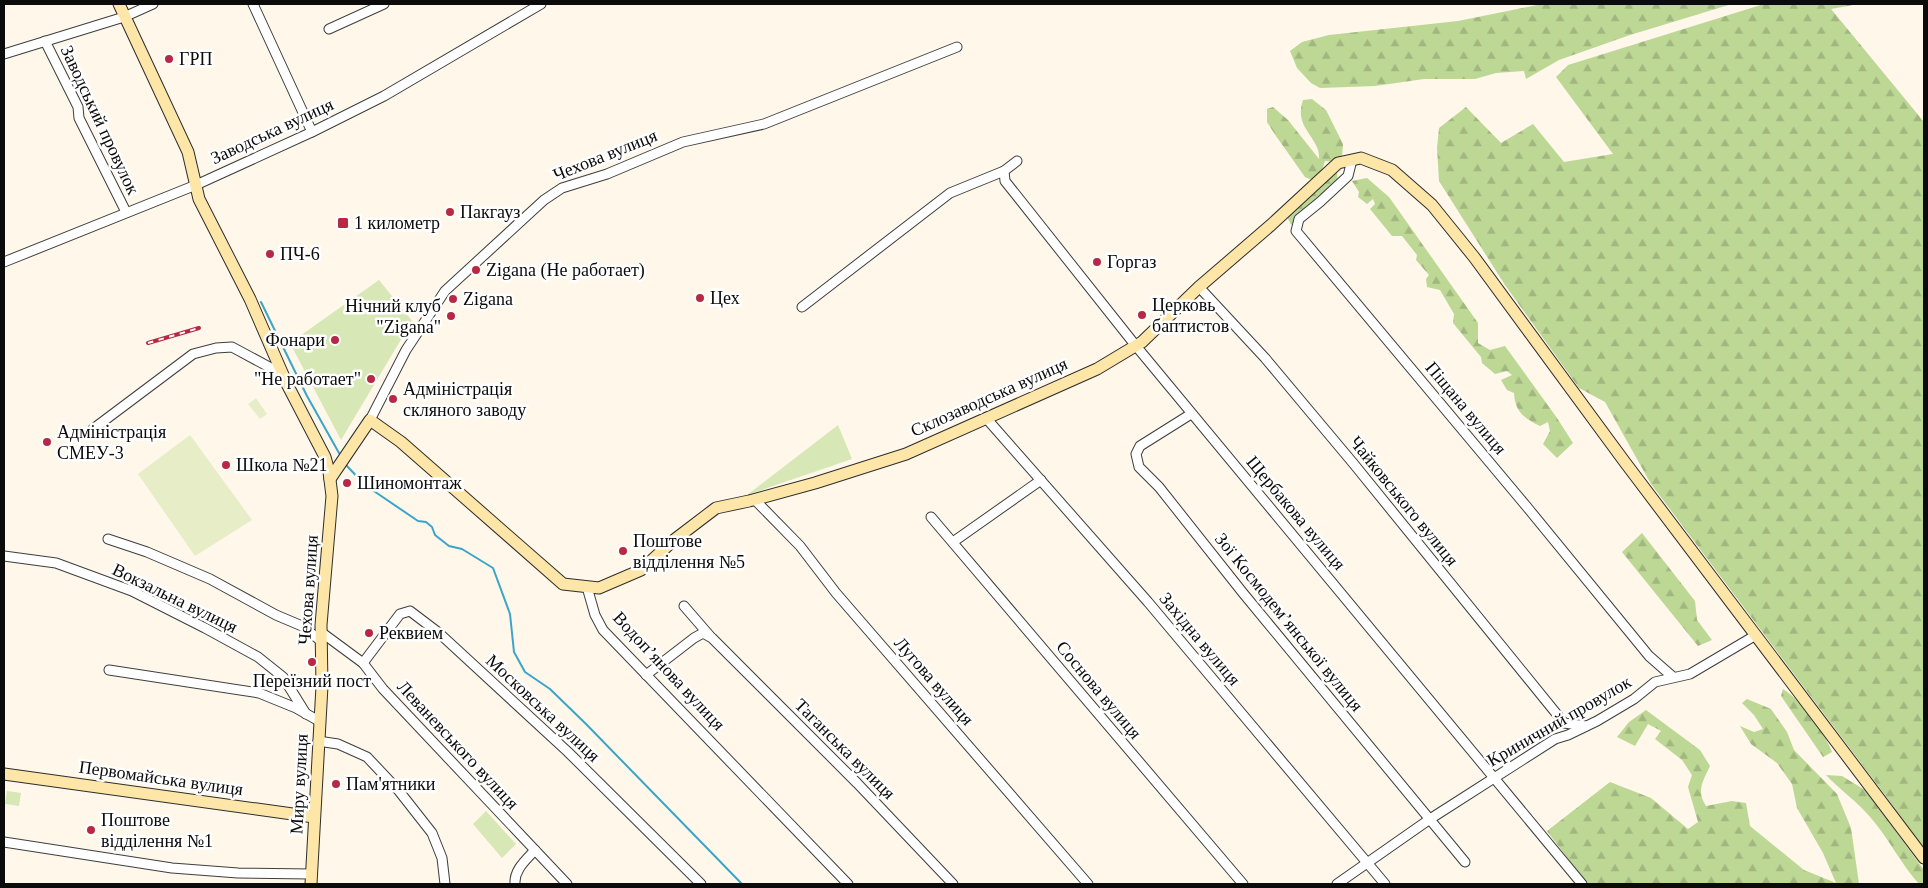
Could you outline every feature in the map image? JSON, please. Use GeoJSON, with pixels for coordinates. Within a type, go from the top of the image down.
{"type":"FeatureCollection","features":[{"type":"Feature","properties":{"kind":"street","name":"Чехова вулиця"},"geometry":{"type":"LineString","coordinates":[[119,4],[188,152],[199,199],[250,299],[295,401],[325,458],[332,496],[321,636],[322,686]]}},
{"type":"Feature","properties":{"kind":"street"},"geometry":{"type":"LineString","coordinates":[[4,54],[124,17],[153,4]]}},
{"type":"Feature","properties":{"kind":"street"},"geometry":{"type":"LineString","coordinates":[[253,4],[312,132]]}},
{"type":"Feature","properties":{"kind":"street"},"geometry":{"type":"LineString","coordinates":[[329,30],[384,4]]}},
{"type":"Feature","properties":{"kind":"street","name":"Заводська вулиця"},"geometry":{"type":"LineString","coordinates":[[4,262],[196,185],[312,132],[384,96],[541,4]]}},
{"type":"Feature","properties":{"kind":"street","name":"Заводський провулок"},"geometry":{"type":"LineString","coordinates":[[45,41],[78,107],[79,118],[126,212]]}},
{"type":"Feature","properties":{"kind":"street","name":"Чехова вулиця"},"geometry":{"type":"LineString","coordinates":[[330,479],[370,420],[406,350],[445,291],[544,200],[562,188],[607,174],[683,142],[764,124],[958,47]]}},
{"type":"Feature","properties":{"kind":"street"},"geometry":{"type":"LineString","coordinates":[[1357,159],[1392,170],[1432,205],[1474,257],[1624,461],[1924,858]]}},
{"type":"Feature","properties":{"kind":"street","name":"Склозаводська вулиця"},"geometry":{"type":"LineString","coordinates":[[587,587],[599,588],[641,570],[674,540],[716,508],[755,500],[815,483],[906,454],[1097,369],[1142,342],[1199,287],[1271,225],[1338,163],[1357,159]]}},
{"type":"Feature","properties":{"kind":"street","name":"Піщана вулиця"},"geometry":{"type":"LineString","coordinates":[[1357,159],[1348,176],[1320,202],[1299,218],[1296,231],[1515,492],[1649,656],[1673,677]]}},
{"type":"Feature","properties":{"kind":"street"},"geometry":{"type":"LineString","coordinates":[[802,307],[950,193],[1004,171],[1017,161]]}},
{"type":"Feature","properties":{"kind":"street","name":"Щербакова вулиця"},"geometry":{"type":"LineString","coordinates":[[1004,171],[1005,181],[1136,346],[1582,884]]}},
{"type":"Feature","properties":{"kind":"street","name":"Чайковського вулиця"},"geometry":{"type":"LineString","coordinates":[[1199,287],[1265,358],[1353,462],[1564,723]]}},
{"type":"Feature","properties":{"kind":"street"},"geometry":{"type":"LineString","coordinates":[[93,429],[193,354],[216,348],[232,347],[284,376]]}},
{"type":"Feature","properties":{"kind":"street","name":"Зої Космодем’янської вулиця"},"geometry":{"type":"LineString","coordinates":[[1192,414],[1140,446],[1136,454],[1139,467],[1159,487],[1243,593],[1465,862]]}},
{"type":"Feature","properties":{"kind":"street","name":"Західна вулиця"},"geometry":{"type":"LineString","coordinates":[[986,418],[1148,602],[1386,884]]}},
{"type":"Feature","properties":{"kind":"street"},"geometry":{"type":"LineString","coordinates":[[370,420],[415,453],[563,584],[587,587]]}},
{"type":"Feature","properties":{"kind":"street"},"geometry":{"type":"LineString","coordinates":[[953,542],[1041,480]]}},
{"type":"Feature","properties":{"kind":"street","name":"Лугова вулиця"},"geometry":{"type":"LineString","coordinates":[[755,500],[800,546],[836,593],[1088,884]]}},
{"type":"Feature","properties":{"kind":"street","name":"Соснова вулиця"},"geometry":{"type":"LineString","coordinates":[[931,517],[1243,884]]}},
{"type":"Feature","properties":{"kind":"street","name":"Леваневського вулиця"},"geometry":{"type":"LineString","coordinates":[[108,539],[156,556],[210,579],[276,615],[321,636],[363,663],[383,689],[566,884]]}},
{"type":"Feature","properties":{"kind":"street","name":"Вокзальна вулиця"},"geometry":{"type":"LineString","coordinates":[[4,556],[56,563],[132,591],[205,628],[258,657],[283,677],[306,714]]}},
{"type":"Feature","properties":{"kind":"street","name":"Водоп’янова вулиця"},"geometry":{"type":"LineString","coordinates":[[587,587],[595,615],[603,630],[848,884]]}},
{"type":"Feature","properties":{"kind":"street","name":"Таганська вулиця"},"geometry":{"type":"LineString","coordinates":[[684,606],[712,638],[857,783],[953,884]]}},
{"type":"Feature","properties":{"kind":"street","name":"Московська вулиця"},"geometry":{"type":"LineString","coordinates":[[363,663],[400,614],[410,611],[439,633],[568,752],[701,884]]}},
{"type":"Feature","properties":{"kind":"street"},"geometry":{"type":"LineString","coordinates":[[646,676],[694,638],[703,634],[712,638]]}},
{"type":"Feature","properties":{"kind":"street","name":"Криничний провулок"},"geometry":{"type":"LineString","coordinates":[[1337,884],[1430,819],[1555,739],[1586,726],[1634,699],[1655,682],[1690,674],[1756,635]]}},
{"type":"Feature","properties":{"kind":"street"},"geometry":{"type":"LineString","coordinates":[[1655,682],[1659,664]]}},
{"type":"Feature","properties":{"kind":"street"},"geometry":{"type":"LineString","coordinates":[[109,670],[259,693],[319,721]]}},
{"type":"Feature","properties":{"kind":"street","name":"Миру вулиця"},"geometry":{"type":"LineString","coordinates":[[311,879],[322,686]]}},
{"type":"Feature","properties":{"kind":"street"},"geometry":{"type":"LineString","coordinates":[[1555,739],[1563,732],[1564,723],[1586,726]]}},
{"type":"Feature","properties":{"kind":"street"},"geometry":{"type":"LineString","coordinates":[[318,741],[338,744],[367,757],[399,791],[432,833],[442,858],[446,884]]}},
{"type":"Feature","properties":{"kind":"street","name":"Первомайська вулиця"},"geometry":{"type":"LineString","coordinates":[[4,774],[314,817]]}},
{"type":"Feature","properties":{"kind":"street"},"geometry":{"type":"LineString","coordinates":[[4,842],[172,868],[311,879]]}},
{"type":"Feature","properties":{"kind":"street"},"geometry":{"type":"LineString","coordinates":[[515,884],[514,877],[519,868],[535,850]]}},
{"type":"Feature","properties":{"kind":"green space"},"geometry":{"type":"Polygon","coordinates":[[[1542,4],[1732,4],[1630,35],[1559,60],[1526,79],[1524,71],[1496,73],[1475,79],[1424,79],[1375,86],[1320,88],[1311,83],[1297,68],[1290,51],[1302,42],[1329,35],[1458,21],[1542,4]]]}},
{"type":"Feature","properties":{"kind":"green space"},"geometry":{"type":"Polygon","coordinates":[[[1764,4],[1859,4],[1831,9],[1924,122],[1924,850],[1885,795],[1651,484],[1605,402],[1579,388],[1505,285],[1439,181],[1437,148],[1439,128],[1466,107],[1501,143],[1533,124],[1564,162],[1613,154],[1556,77],[1568,65],[1764,4]]]}},
{"type":"Feature","properties":{"kind":"green space"},"geometry":{"type":"Polygon","coordinates":[[[1312,99],[1326,110],[1343,144],[1342,157],[1336,162],[1325,161],[1321,173],[1314,181],[1305,177],[1267,122],[1267,109],[1273,107],[1288,120],[1319,159],[1316,145],[1304,126],[1301,110],[1303,100],[1312,99]]]}},
{"type":"Feature","properties":{"kind":"green space"},"geometry":{"type":"Polygon","coordinates":[[[1337,172],[1338,185],[1325,195],[1321,194],[1291,225],[1287,216],[1337,172]]]}},
{"type":"Feature","properties":{"kind":"green space"},"geometry":{"type":"Polygon","coordinates":[[[1367,178],[1389,197],[1478,323],[1478,343],[1490,350],[1505,346],[1557,418],[1573,443],[1557,458],[1543,444],[1550,431],[1548,422],[1540,426],[1521,414],[1516,405],[1514,393],[1507,390],[1501,380],[1512,375],[1507,371],[1495,374],[1482,363],[1481,357],[1453,323],[1454,314],[1440,290],[1427,287],[1426,279],[1429,275],[1416,260],[1417,255],[1402,236],[1392,236],[1370,209],[1375,204],[1373,199],[1367,204],[1358,197],[1359,192],[1352,181],[1367,178]]]}},
{"type":"Feature","properties":{"kind":"green space"},"geometry":{"type":"Polygon","coordinates":[[[379,280],[412,321],[341,440],[290,343],[379,280]]]}},
{"type":"Feature","properties":{"kind":"green space"},"geometry":{"type":"Polygon","coordinates":[[[256,398],[267,414],[260,419],[248,404],[256,398]]]}},
{"type":"Feature","properties":{"kind":"green space"},"geometry":{"type":"Polygon","coordinates":[[[838,425],[852,459],[747,495],[838,425]]]}},
{"type":"Feature","properties":{"kind":"green space"},"geometry":{"type":"Polygon","coordinates":[[[190,435],[252,520],[195,556],[138,474],[190,435]]]}},
{"type":"Feature","properties":{"kind":"green space"},"geometry":{"type":"Polygon","coordinates":[[[1642,533],[1695,601],[1697,620],[1712,640],[1698,646],[1622,552],[1642,533]]]}},
{"type":"Feature","properties":{"kind":"green space"},"geometry":{"type":"Polygon","coordinates":[[[1783,689],[1798,701],[1812,717],[1832,752],[1823,757],[1781,696],[1783,689]]]}},
{"type":"Feature","properties":{"kind":"green space"},"geometry":{"type":"Polygon","coordinates":[[[1747,699],[1771,709],[1787,732],[1794,750],[1837,794],[1851,828],[1859,884],[1587,884],[1547,831],[1610,782],[1651,798],[1688,829],[1698,822],[1688,787],[1692,775],[1682,760],[1655,739],[1661,731],[1648,724],[1635,746],[1617,737],[1629,722],[1646,710],[1700,750],[1710,766],[1703,781],[1701,791],[1701,796],[1706,806],[1732,801],[1746,803],[1750,826],[1804,870],[1836,883],[1823,853],[1797,808],[1792,784],[1777,763],[1751,744],[1740,726],[1754,732],[1763,729],[1754,715],[1742,703],[1747,699]]]}},
{"type":"Feature","properties":{"kind":"green space"},"geometry":{"type":"Polygon","coordinates":[[[1826,775],[1842,776],[1865,790],[1924,870],[1924,884],[1919,884],[1866,812],[1826,775]]]}},
{"type":"Feature","properties":{"kind":"green space"},"geometry":{"type":"Polygon","coordinates":[[[7,791],[21,793],[19,806],[5,804],[7,791]]]}},
{"type":"Feature","properties":{"kind":"green space"},"geometry":{"type":"Polygon","coordinates":[[[486,811],[516,844],[502,858],[473,824],[486,811]]]}},
{"type":"Feature","properties":{"kind":"waterway"},"geometry":{"type":"LineString","coordinates":[[261,302],[307,396],[339,453]]}},
{"type":"Feature","properties":{"kind":"waterway"},"geometry":{"type":"LineString","coordinates":[[346,465],[365,485],[418,521],[426,522],[432,527],[435,535],[449,546],[462,549],[493,568],[510,614],[514,652],[525,672],[550,689],[586,724],[742,884]]}},
{"type":"Feature","properties":{"kind":"railway"},"geometry":{"type":"LineString","coordinates":[[148,343],[199,328]]}},
{"type":"Feature","properties":{"kind":"place","name":"ГРП"},"geometry":{"type":"Point","coordinates":[169,59]}},
{"type":"Feature","properties":{"kind":"place","name":"Пакгауз"},"geometry":{"type":"Point","coordinates":[450,212]}},
{"type":"Feature","properties":{"kind":"place","name":"1 километр"},"geometry":{"type":"Point","coordinates":[343,223]}},
{"type":"Feature","properties":{"kind":"place","name":"ПЧ-6"},"geometry":{"type":"Point","coordinates":[270,254]}},
{"type":"Feature","properties":{"kind":"place","name":"Горгаз"},"geometry":{"type":"Point","coordinates":[1097,262]}},
{"type":"Feature","properties":{"kind":"place","name":"Zigana (Не работает)"},"geometry":{"type":"Point","coordinates":[476,270]}},
{"type":"Feature","properties":{"kind":"place","name":"Цех"},"geometry":{"type":"Point","coordinates":[700,298]}},
{"type":"Feature","properties":{"kind":"place","name":"Zigana"},"geometry":{"type":"Point","coordinates":[453,299]}},
{"type":"Feature","properties":{"kind":"place","name":"Церковь баптистов"},"geometry":{"type":"Point","coordinates":[1142,315]}},
{"type":"Feature","properties":{"kind":"place","name":"Нічний клуб \"Zigana\""},"geometry":{"type":"Point","coordinates":[451,316]}},
{"type":"Feature","properties":{"kind":"place","name":"Фонари"},"geometry":{"type":"Point","coordinates":[335,340]}},
{"type":"Feature","properties":{"kind":"place","name":"\"Не работает\""},"geometry":{"type":"Point","coordinates":[371,379]}},
{"type":"Feature","properties":{"kind":"place","name":"Адміністрація скляного заводу"},"geometry":{"type":"Point","coordinates":[393,399]}},
{"type":"Feature","properties":{"kind":"place","name":"Адміністрація СМЕУ-3"},"geometry":{"type":"Point","coordinates":[47,442]}},
{"type":"Feature","properties":{"kind":"place","name":"Школа №21"},"geometry":{"type":"Point","coordinates":[226,465]}},
{"type":"Feature","properties":{"kind":"place","name":"Шиномонтаж"},"geometry":{"type":"Point","coordinates":[347,483]}},
{"type":"Feature","properties":{"kind":"place","name":"Поштове відділення №5"},"geometry":{"type":"Point","coordinates":[623,551]}},
{"type":"Feature","properties":{"kind":"place","name":"Реквием"},"geometry":{"type":"Point","coordinates":[369,633]}},
{"type":"Feature","properties":{"kind":"place","name":"Переїзний пост"},"geometry":{"type":"Point","coordinates":[312,662]}},
{"type":"Feature","properties":{"kind":"place","name":"Пам'ятники"},"geometry":{"type":"Point","coordinates":[336,784]}},
{"type":"Feature","properties":{"kind":"place","name":"Поштове відділення №1"},"geometry":{"type":"Point","coordinates":[91,830]}}]}
